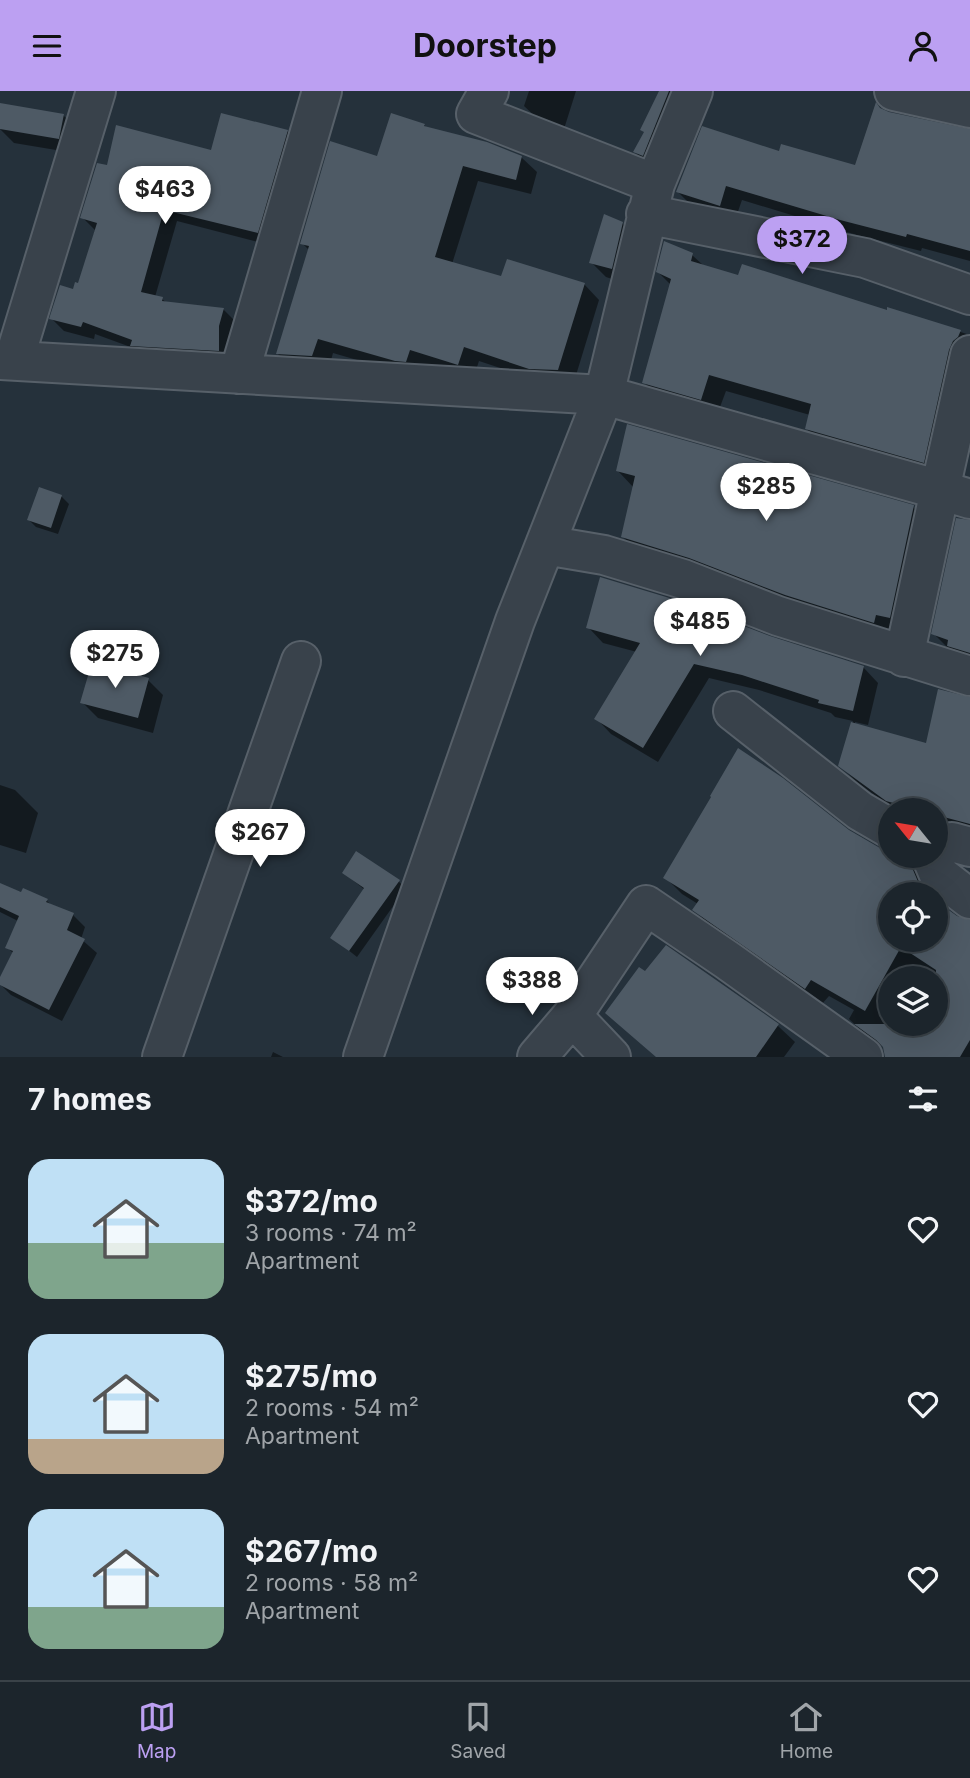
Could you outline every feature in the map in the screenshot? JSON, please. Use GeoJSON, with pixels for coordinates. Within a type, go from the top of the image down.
{"type":"FeatureCollection","features":[{"type":"Feature","properties":{"kind":"street"},"geometry":{"type":"LineString","coordinates":[[96,91],[7,360],[604,394],[955,494]]}},
{"type":"Feature","properties":{"kind":"street"},"geometry":{"type":"LineString","coordinates":[[239,373],[322,91]]}},
{"type":"Feature","properties":{"kind":"street"},"geometry":{"type":"LineString","coordinates":[[489,91],[476,114],[650,199],[865,258],[970,295]]}},
{"type":"Feature","properties":{"kind":"street"},"geometry":{"type":"LineString","coordinates":[[363,1057],[510,633],[604,394],[650,199],[694,91]]}},
{"type":"Feature","properties":{"kind":"street"},"geometry":{"type":"LineString","coordinates":[[894,91],[970,108]]}},
{"type":"Feature","properties":{"kind":"street"},"geometry":{"type":"LineString","coordinates":[[904,657],[955,494],[970,355]]}},
{"type":"Feature","properties":{"kind":"street"},"geometry":{"type":"LineString","coordinates":[[545,545],[604,555],[670,575],[778,616],[970,676]]}},
{"type":"Feature","properties":{"kind":"street"},"geometry":{"type":"LineString","coordinates":[[162,1057],[301,661]]}},
{"type":"Feature","properties":{"kind":"street"},"geometry":{"type":"LineString","coordinates":[[733,711],[860,810],[878,820]]}},
{"type":"Feature","properties":{"kind":"street"},"geometry":{"type":"LineString","coordinates":[[948,844],[952,842],[970,847]]}},
{"type":"Feature","properties":{"kind":"street"},"geometry":{"type":"LineString","coordinates":[[936,868],[939,875],[970,899]]}},
{"type":"Feature","properties":{"kind":"street"},"geometry":{"type":"LineString","coordinates":[[537,1057],[572,1016],[646,905],[863,1057]]}},
{"type":"Feature","properties":{"kind":"street"},"geometry":{"type":"LineString","coordinates":[[572,1016],[611,1057]]}},
{"type":"Feature","properties":{"kind":"building"},"geometry":{"type":"Polygon","coordinates":[[[659,91],[669,91],[643,156],[633,152],[644,132],[640,130],[659,91]]]}},
{"type":"Feature","properties":{"kind":"building"},"geometry":{"type":"Polygon","coordinates":[[[876,102],[880,108],[889,112],[970,129],[970,251],[840,220],[726,186],[720,206],[676,192],[702,126],[779,151],[781,144],[855,165],[876,102]]]}},
{"type":"Feature","properties":{"kind":"building"},"geometry":{"type":"Polygon","coordinates":[[[0,103],[64,114],[59,139],[0,129],[0,103]]]}},
{"type":"Feature","properties":{"kind":"building"},"geometry":{"type":"Polygon","coordinates":[[[221,113],[288,130],[258,233],[164,210],[141,292],[163,297],[162,301],[224,308],[219,326],[219,351],[130,346],[132,340],[83,322],[81,327],[49,319],[60,285],[73,289],[75,282],[78,283],[97,223],[80,218],[97,163],[107,165],[116,125],[211,150],[221,113]]]}},
{"type":"Feature","properties":{"kind":"building"},"geometry":{"type":"Polygon","coordinates":[[[391,113],[425,124],[424,126],[487,142],[522,156],[516,180],[463,166],[435,257],[501,276],[507,259],[585,283],[558,370],[529,369],[464,347],[458,365],[410,350],[406,362],[395,361],[318,339],[312,356],[276,354],[309,246],[300,244],[330,141],[377,156],[391,113]]]}},
{"type":"Feature","properties":{"kind":"building"},"geometry":{"type":"Polygon","coordinates":[[[604,214],[623,222],[612,269],[589,263],[604,214]]]}},
{"type":"Feature","properties":{"kind":"building"},"geometry":{"type":"Polygon","coordinates":[[[664,241],[693,253],[691,261],[738,275],[742,264],[887,310],[887,307],[961,330],[949,350],[924,463],[805,429],[811,404],[709,375],[701,400],[642,383],[671,279],[656,272],[664,241]]]}},
{"type":"Feature","properties":{"kind":"building"},"geometry":{"type":"Polygon","coordinates":[[[627,424],[914,505],[890,618],[876,615],[874,623],[785,595],[689,558],[621,537],[635,476],[616,471],[627,424]]]}},
{"type":"Feature","properties":{"kind":"building"},"geometry":{"type":"Polygon","coordinates":[[[39,487],[62,495],[51,528],[27,520],[39,487]]]}},
{"type":"Feature","properties":{"kind":"building"},"geometry":{"type":"Polygon","coordinates":[[[956,518],[970,520],[970,653],[947,646],[948,640],[931,634],[956,518]]]}},
{"type":"Feature","properties":{"kind":"building"},"geometry":{"type":"Polygon","coordinates":[[[600,577],[676,600],[770,636],[864,666],[853,711],[818,703],[819,700],[742,675],[694,664],[643,748],[594,719],[640,643],[586,628],[600,577]]]}},
{"type":"Feature","properties":{"kind":"building"},"geometry":{"type":"Polygon","coordinates":[[[92,662],[149,678],[138,718],[80,703],[92,662]]]}},
{"type":"Feature","properties":{"kind":"building"},"geometry":{"type":"Polygon","coordinates":[[[938,689],[970,697],[970,824],[948,818],[948,798],[882,798],[838,766],[851,722],[926,743],[938,689]]]}},
{"type":"Feature","properties":{"kind":"building"},"geometry":{"type":"Polygon","coordinates":[[[738,748],[783,778],[849,830],[878,847],[878,868],[912,868],[918,882],[878,882],[878,952],[898,952],[890,966],[878,966],[878,988],[865,1011],[811,980],[805,989],[692,910],[699,900],[663,878],[738,748]]]}},
{"type":"Feature","properties":{"kind":"building"},"geometry":{"type":"Polygon","coordinates":[[[356,851],[400,880],[349,951],[330,938],[364,888],[342,873],[356,851]]]}},
{"type":"Feature","properties":{"kind":"building"},"geometry":{"type":"Polygon","coordinates":[[[0,883],[21,892],[23,888],[48,899],[46,902],[74,913],[67,930],[85,939],[49,1010],[0,985],[0,977],[13,951],[5,948],[19,916],[0,907],[0,883]]]}},
{"type":"Feature","properties":{"kind":"building"},"geometry":{"type":"Polygon","coordinates":[[[948,910],[970,920],[970,1040],[960,1057],[885,1057],[883,1047],[854,1024],[878,1024],[878,1036],[948,1036],[948,966],[930,966],[909,952],[948,952],[948,910]]]}},
{"type":"Feature","properties":{"kind":"building"},"geometry":{"type":"Polygon","coordinates":[[[666,945],[779,1024],[756,1057],[656,1057],[605,1013],[639,967],[645,971],[666,945]]]}}]}
